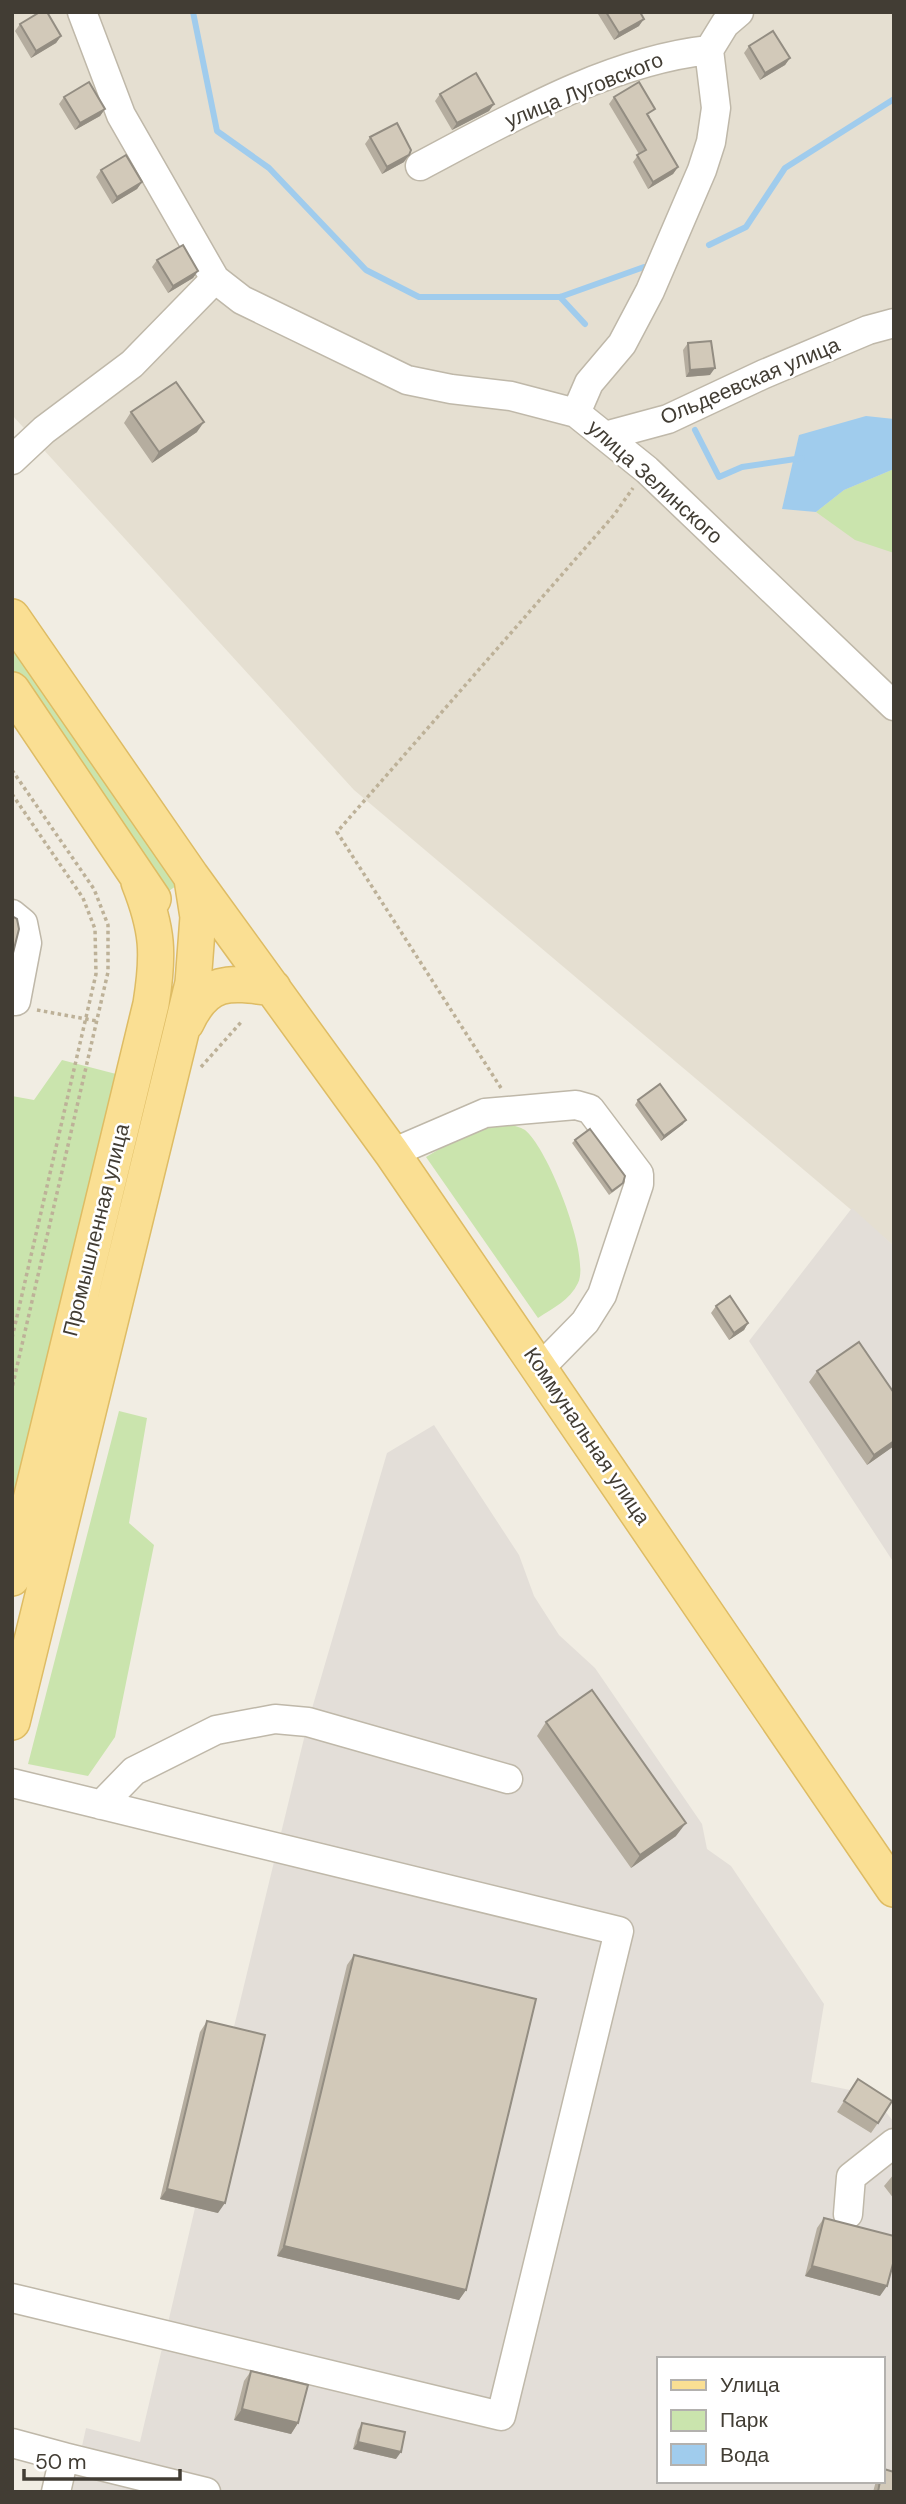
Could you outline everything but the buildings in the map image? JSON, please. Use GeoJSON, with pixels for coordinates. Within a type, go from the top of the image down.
{"type":"FeatureCollection","features":[{"type":"Feature","properties":{"kind":"main road","name":"Промышленная улица"},"geometry":{"type":"LineString","coordinates":[[12,617],[191,876],[273,988]]}},
{"type":"Feature","properties":{"kind":"main road","name":"Промышленная улица"},"geometry":{"type":"LineString","coordinates":[[12,690],[139,882],[168,918],[198,945],[273,988]]}},
{"type":"Feature","properties":{"kind":"main road","name":"Промышленная улица"},"geometry":{"type":"LineString","coordinates":[[12,1722],[181,1035],[198,945],[196,894],[191,876]]}},
{"type":"Feature","properties":{"kind":"main road","name":"Промышленная улица"},"geometry":{"type":"LineString","coordinates":[[12,1578],[151,1004],[158,961],[152,915],[139,882]]}},
{"type":"Feature","properties":{"kind":"main road"},"geometry":{"type":"LineString","coordinates":[[158,961],[176,945],[198,945]]}},
{"type":"Feature","properties":{"kind":"main road","name":"Промышленная улица"},"geometry":{"type":"LineString","coordinates":[[181,1035],[191,1012],[203,996],[218,986],[232,982],[273,988]]}},
{"type":"Feature","properties":{"kind":"main road","name":"Коммунальная улица"},"geometry":{"type":"LineString","coordinates":[[273,988],[393,1153],[894,1889]]}},
{"type":"Feature","properties":{"kind":"street"},"geometry":{"type":"LineString","coordinates":[[12,460],[44,430],[132,364],[215,279],[121,115],[82,12]]}},
{"type":"Feature","properties":{"kind":"street"},"geometry":{"type":"LineString","coordinates":[[576,413],[589,383],[622,344],[650,291],[702,170],[711,142],[716,108],[709,50],[725,24],[739,12]]}},
{"type":"Feature","properties":{"kind":"street","name":"улица Луговского"},"geometry":{"type":"LineString","coordinates":[[420,166],[514,117],[642,62],[709,50]]}},
{"type":"Feature","properties":{"kind":"street","name":"улица Зелинского"},"geometry":{"type":"LineString","coordinates":[[215,279],[243,300],[407,380],[451,389],[511,396],[576,413],[647,470],[894,706]]}},
{"type":"Feature","properties":{"kind":"street","name":"Ольдеевская улица"},"geometry":{"type":"LineString","coordinates":[[605,436],[668,419],[764,374],[868,330],[894,323]]}},
{"type":"Feature","properties":{"kind":"street"},"geometry":{"type":"LineString","coordinates":[[12,915],[23,923],[27,943],[28,1006]]}},
{"type":"Feature","properties":{"kind":"street"},"geometry":{"type":"LineString","coordinates":[[393,1153],[485,1113],[576,1105],[590,1109],[639,1174],[639,1184],[601,1295],[585,1322],[540,1368]]}},
{"type":"Feature","properties":{"kind":"street"},"geometry":{"type":"LineString","coordinates":[[101,1805],[134,1771],[216,1730],[275,1719],[308,1722],[508,1779]]}},
{"type":"Feature","properties":{"kind":"street"},"geometry":{"type":"LineString","coordinates":[[12,1783],[619,1931],[501,2416],[12,2298]]}},
{"type":"Feature","properties":{"kind":"street"},"geometry":{"type":"LineString","coordinates":[[848,2214],[851,2177],[894,2143]]}},
{"type":"Feature","properties":{"kind":"street"},"geometry":{"type":"LineString","coordinates":[[12,2443],[206,2492]]}},
{"type":"Feature","properties":{"kind":"street"},"geometry":{"type":"LineString","coordinates":[[56,2492],[64,2457]]}},
{"type":"Feature","properties":{"kind":"path"},"geometry":{"type":"LineString","coordinates":[[515,1110],[337,832],[614,515],[647,470]]}},
{"type":"Feature","properties":{"kind":"path"},"geometry":{"type":"LineString","coordinates":[[12,770],[94,889],[108,925],[108,972],[12,1388]]}},
{"type":"Feature","properties":{"kind":"path"},"geometry":{"type":"LineString","coordinates":[[12,794],[83,898],[95,929],[96,974],[12,1338]]}},
{"type":"Feature","properties":{"kind":"path"},"geometry":{"type":"LineString","coordinates":[[28,1006],[97,1021]]}},
{"type":"Feature","properties":{"kind":"shaded area"},"geometry":{"type":"Polygon","coordinates":[[[12,12],[894,12],[894,1246],[354,790],[12,415],[12,12]]]}},
{"type":"Feature","properties":{"kind":"shaded area"},"geometry":{"type":"Polygon","coordinates":[[[852,1208],[894,1246],[894,1563],[749,1341],[852,1208]]]}},
{"type":"Feature","properties":{"kind":"shaded area"},"geometry":{"type":"Polygon","coordinates":[[[434,1425],[519,1555],[534,1596],[559,1635],[595,1668],[702,1824],[707,1849],[731,1866],[824,2004],[811,2082],[850,2090],[885,2111],[894,2122],[894,2492],[72,2492],[86,2428],[140,2442],[195,2208],[160,2199],[200,2032],[231,2039],[308,1722],[387,1453],[434,1425]]]}},
{"type":"Feature","properties":{"kind":"green space"},"geometry":{"type":"Polygon","coordinates":[[[894,469],[894,553],[855,540],[816,512],[844,490],[894,469]]]}},
{"type":"Feature","properties":{"kind":"green space"},"geometry":{"type":"Polygon","coordinates":[[[12,647],[176,886],[166,893],[12,669],[12,647]]]}},
{"type":"Feature","properties":{"kind":"green space"},"geometry":{"type":"Polygon","coordinates":[[[62,1060],[120,1075],[12,1507],[12,1096],[34,1100],[62,1060]]]}},
{"type":"Feature","properties":{"kind":"green space"},"geometry":{"type":"Polygon","coordinates":[[[504,1123],[525,1130],[545,1158],[565,1204],[578,1251],[580,1270],[575,1289],[561,1303],[538,1318],[426,1157],[475,1128],[504,1123]]]}},
{"type":"Feature","properties":{"kind":"green space"},"geometry":{"type":"Polygon","coordinates":[[[119,1411],[147,1418],[129,1523],[154,1545],[115,1737],[88,1776],[28,1764],[119,1411]]]}},
{"type":"Feature","properties":{"kind":"water"},"geometry":{"type":"Polygon","coordinates":[[[866,416],[894,419],[894,469],[844,490],[816,512],[782,509],[799,435],[866,416]]]}},
{"type":"Feature","properties":{"kind":"waterway"},"geometry":{"type":"LineString","coordinates":[[193,12],[217,131],[269,168],[366,270],[419,297],[560,297],[644,267]]}},
{"type":"Feature","properties":{"kind":"waterway"},"geometry":{"type":"LineString","coordinates":[[709,245],[746,227],[785,168],[894,99]]}},
{"type":"Feature","properties":{"kind":"waterway"},"geometry":{"type":"LineString","coordinates":[[560,297],[585,324]]}},
{"type":"Feature","properties":{"kind":"waterway"},"geometry":{"type":"LineString","coordinates":[[695,430],[719,477],[742,467],[802,458]]}}]}
